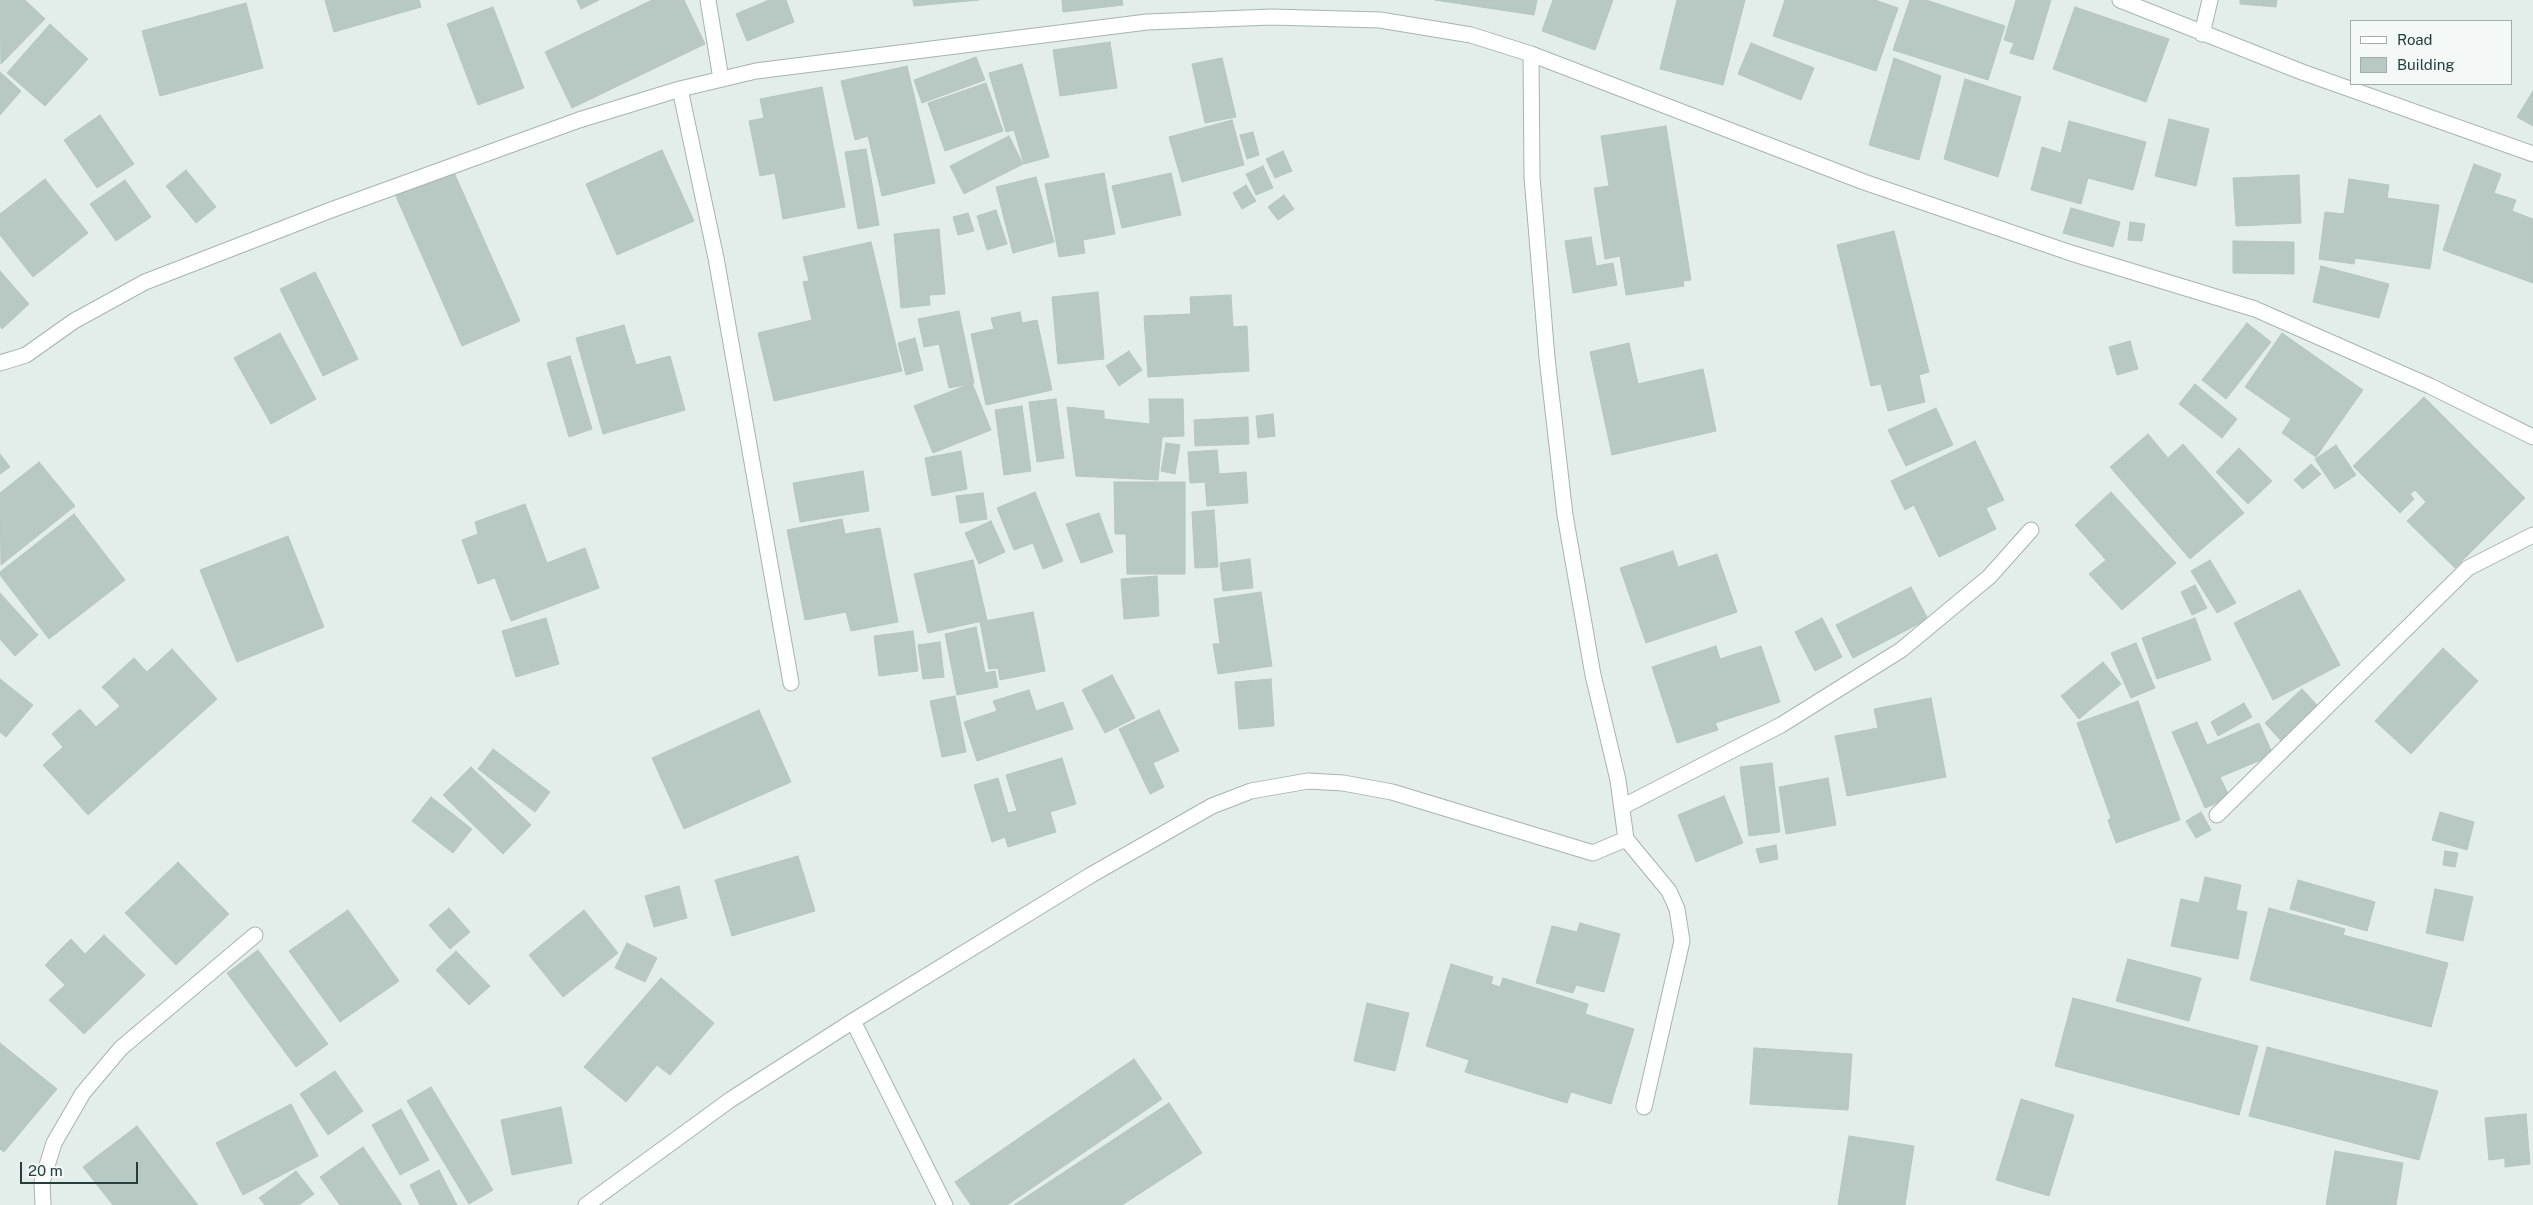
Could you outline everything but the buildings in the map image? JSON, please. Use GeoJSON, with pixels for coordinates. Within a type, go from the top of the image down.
{"type":"FeatureCollection","features":[{"type":"Feature","properties":{"kind":"street"},"geometry":{"type":"LineString","coordinates":[[708,0],[721,79]]}},
{"type":"Feature","properties":{"kind":"street"},"geometry":{"type":"LineString","coordinates":[[2120,0],[2202,34],[2533,154]]}},
{"type":"Feature","properties":{"kind":"street"},"geometry":{"type":"LineString","coordinates":[[2202,34],[2210,0]]}},
{"type":"Feature","properties":{"kind":"street"},"geometry":{"type":"LineString","coordinates":[[0,362],[26,355],[74,321],[145,282],[330,210],[579,120],[680,89],[756,71],[1147,22],[1271,17],[1380,20],[1471,35],[1530,54],[1864,182],[2071,253],[2256,309],[2430,386],[2533,437]]}},
{"type":"Feature","properties":{"kind":"street"},"geometry":{"type":"LineString","coordinates":[[1530,54],[1532,177],[1547,358],[1565,515],[1593,675],[1618,780],[1626,840],[1669,891],[1677,909],[1682,941],[1644,1107]]}},
{"type":"Feature","properties":{"kind":"street"},"geometry":{"type":"LineString","coordinates":[[680,89],[716,258],[791,684]]}},
{"type":"Feature","properties":{"kind":"street"},"geometry":{"type":"LineString","coordinates":[[1622,807],[1781,724],[1900,650],[1989,577],[2031,530]]}},
{"type":"Feature","properties":{"kind":"street"},"geometry":{"type":"LineString","coordinates":[[2217,815],[2468,568],[2533,535]]}},
{"type":"Feature","properties":{"kind":"street"},"geometry":{"type":"LineString","coordinates":[[586,1205],[730,1100],[853,1021],[1185,820],[1212,806],[1259,789],[1308,781],[1343,783],[1392,792],[1593,853],[1626,840]]}},
{"type":"Feature","properties":{"kind":"street"},"geometry":{"type":"LineString","coordinates":[[43,1205],[42,1182],[54,1142],[83,1093],[121,1048],[255,935]]}},
{"type":"Feature","properties":{"kind":"street"},"geometry":{"type":"LineString","coordinates":[[853,1021],[945,1205]]}}]}
